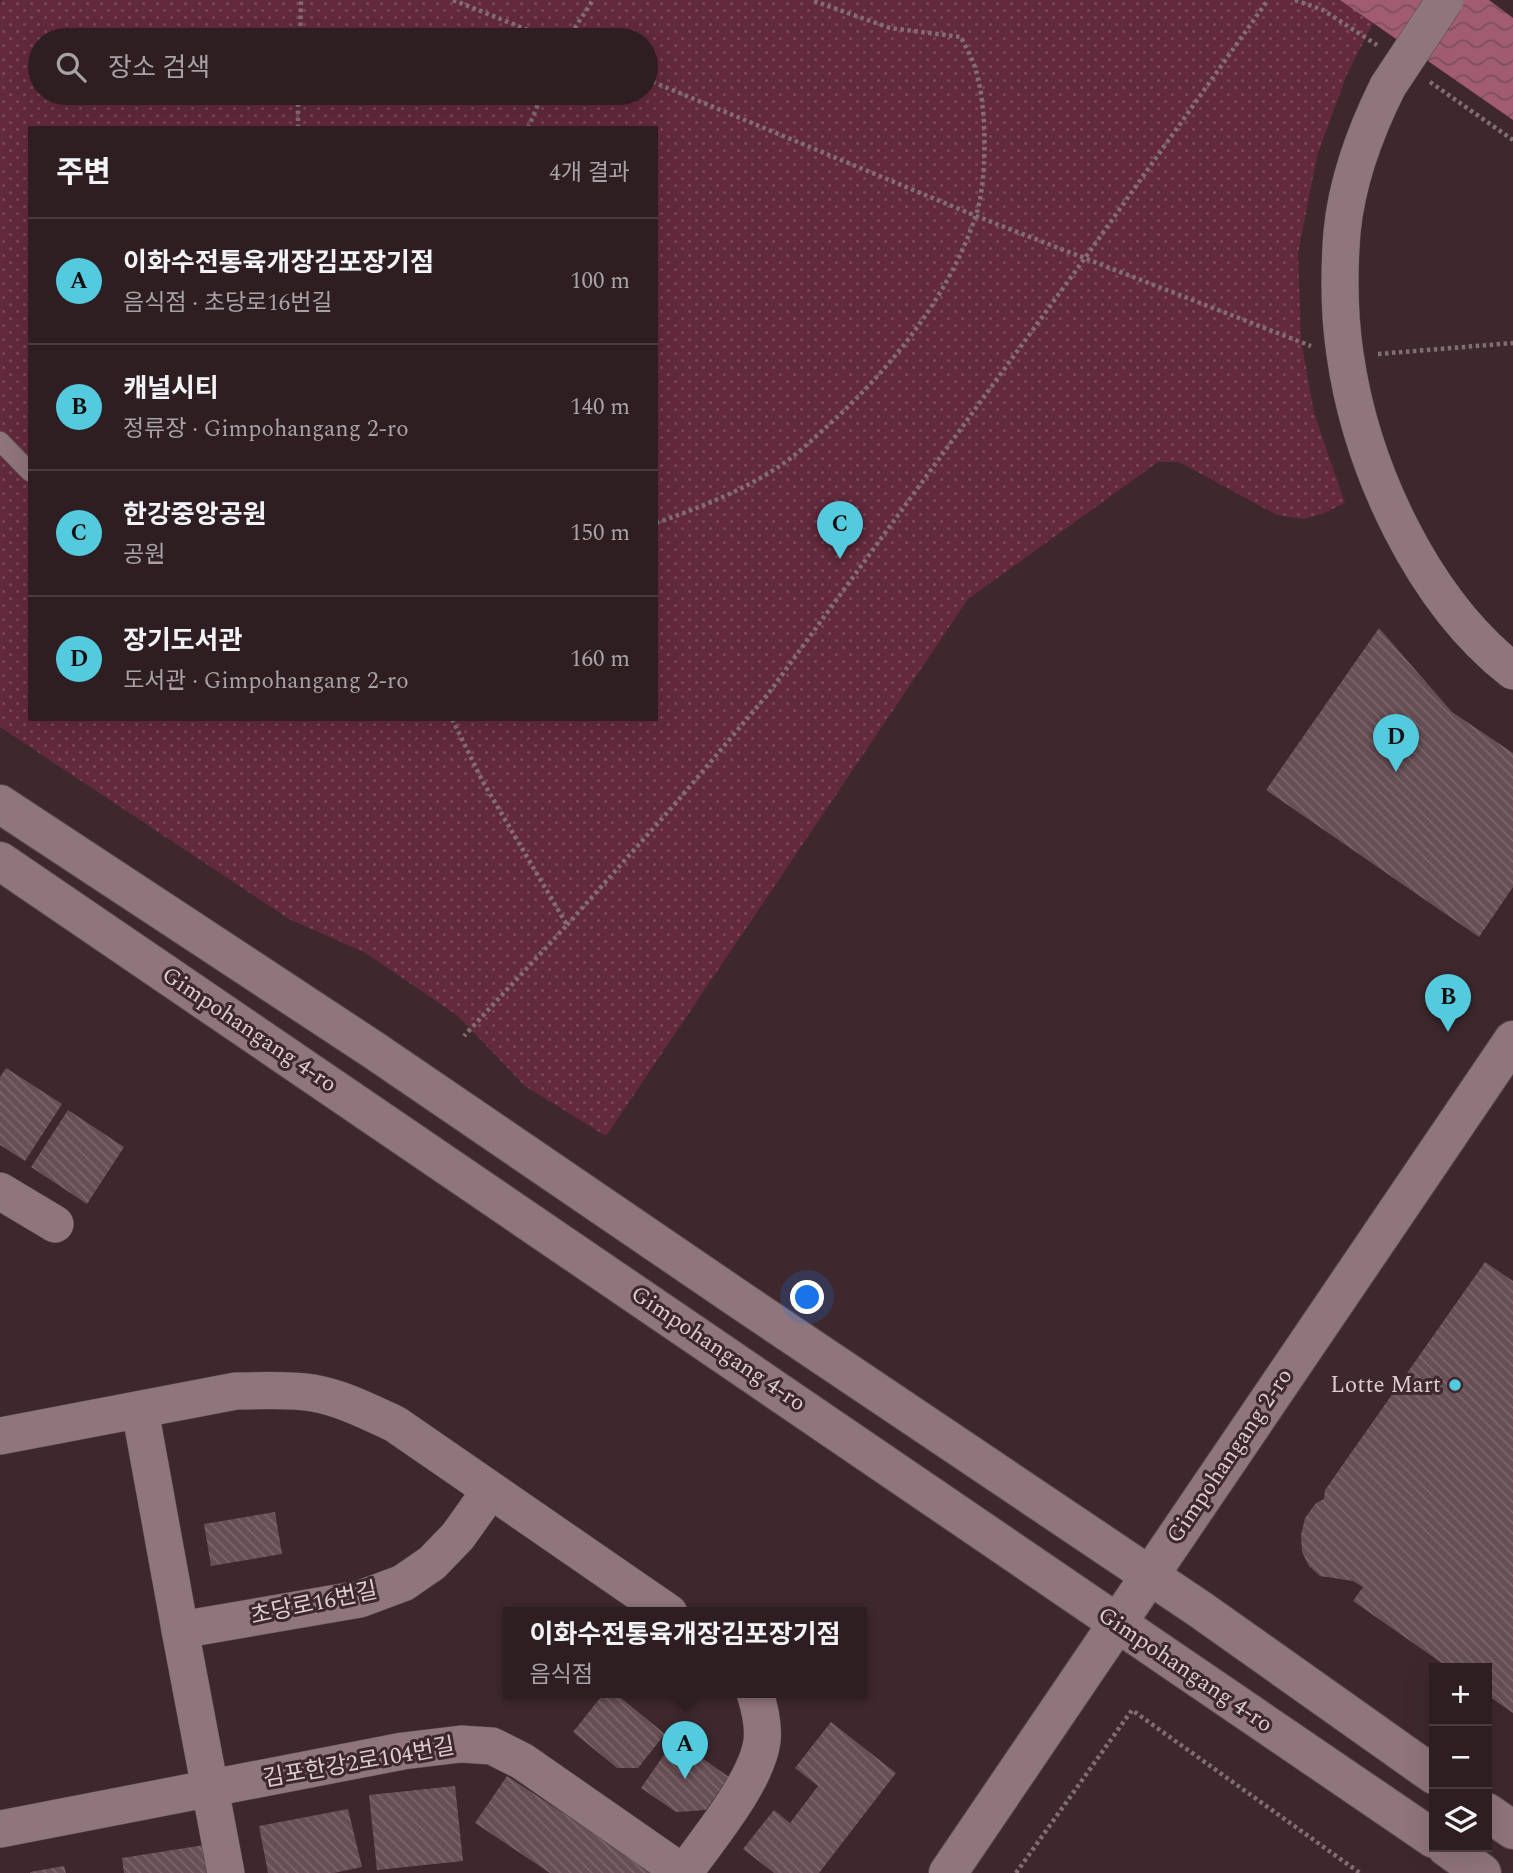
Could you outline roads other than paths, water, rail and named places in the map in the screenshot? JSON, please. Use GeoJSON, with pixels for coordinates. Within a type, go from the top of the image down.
{"type":"FeatureCollection","features":[{"type":"Feature","properties":{"kind":"street"},"geometry":{"type":"LineString","coordinates":[[1445,0],[1388,86],[1368,125],[1356,162],[1342,230],[1340,282],[1345,354],[1360,423],[1379,480],[1412,550],[1455,614],[1513,671]]}},
{"type":"Feature","properties":{"kind":"street"},"geometry":{"type":"LineString","coordinates":[[0,804],[387,1059],[1201,1610],[1429,1771]]}},
{"type":"Feature","properties":{"kind":"street","name":"Gimpohangang 4-ro"},"geometry":{"type":"LineString","coordinates":[[0,861],[1429,1836]]}},
{"type":"Feature","properties":{"kind":"street","name":"Gimpohangang 2-ro"},"geometry":{"type":"LineString","coordinates":[[948,1873],[1513,1040]]}},
{"type":"Feature","properties":{"kind":"street"},"geometry":{"type":"LineString","coordinates":[[0,1191],[55,1224]]}},
{"type":"Feature","properties":{"kind":"street"},"geometry":{"type":"LineString","coordinates":[[0,1436],[236,1391],[313,1393],[350,1403],[395,1424],[660,1607]]}},
{"type":"Feature","properties":{"kind":"street"},"geometry":{"type":"LineString","coordinates":[[140,1410],[226,1873]]}},
{"type":"Feature","properties":{"kind":"street","name":"초당로16번길"},"geometry":{"type":"LineString","coordinates":[[180,1630],[360,1599],[403,1583],[432,1563],[458,1536],[490,1491]]}},
{"type":"Feature","properties":{"kind":"street"},"geometry":{"type":"LineString","coordinates":[[684,1873],[748,1781],[762,1743],[762,1713],[757,1698]]}},
{"type":"Feature","properties":{"kind":"street","name":"김포한강2로104번길"},"geometry":{"type":"LineString","coordinates":[[0,1829],[403,1751],[461,1744],[492,1746],[522,1760],[684,1873]]}},
{"type":"Feature","properties":{"kind":"street"},"geometry":{"type":"LineString","coordinates":[[1492,1815],[1513,1830]]}},
{"type":"Feature","properties":{"kind":"street"},"geometry":{"type":"LineString","coordinates":[[1453,1852],[1482,1873]]}},
{"type":"Feature","properties":{"kind":"lane"},"geometry":{"type":"LineString","coordinates":[[0,442],[28,470]]}},
{"type":"Feature","properties":{"kind":"water"},"geometry":{"type":"Polygon","coordinates":[[[1340,0],[1489,0],[1513,18],[1513,120],[1340,0]]]}},
{"type":"Feature","properties":{"kind":"place","name":"한강중앙공원"},"geometry":{"type":"Point","coordinates":[840,559]}},
{"type":"Feature","properties":{"kind":"place","name":"장기도서관"},"geometry":{"type":"Point","coordinates":[1396,772]}},
{"type":"Feature","properties":{"kind":"place","name":"캐널시티"},"geometry":{"type":"Point","coordinates":[1448,1032]}},
{"type":"Feature","properties":{"kind":"place","name":"Lotte Mart"},"geometry":{"type":"Point","coordinates":[1455,1385]}},
{"type":"Feature","properties":{"kind":"place","name":"이화수전통육개장김포장기점"},"geometry":{"type":"Point","coordinates":[685,1779]}}]}
